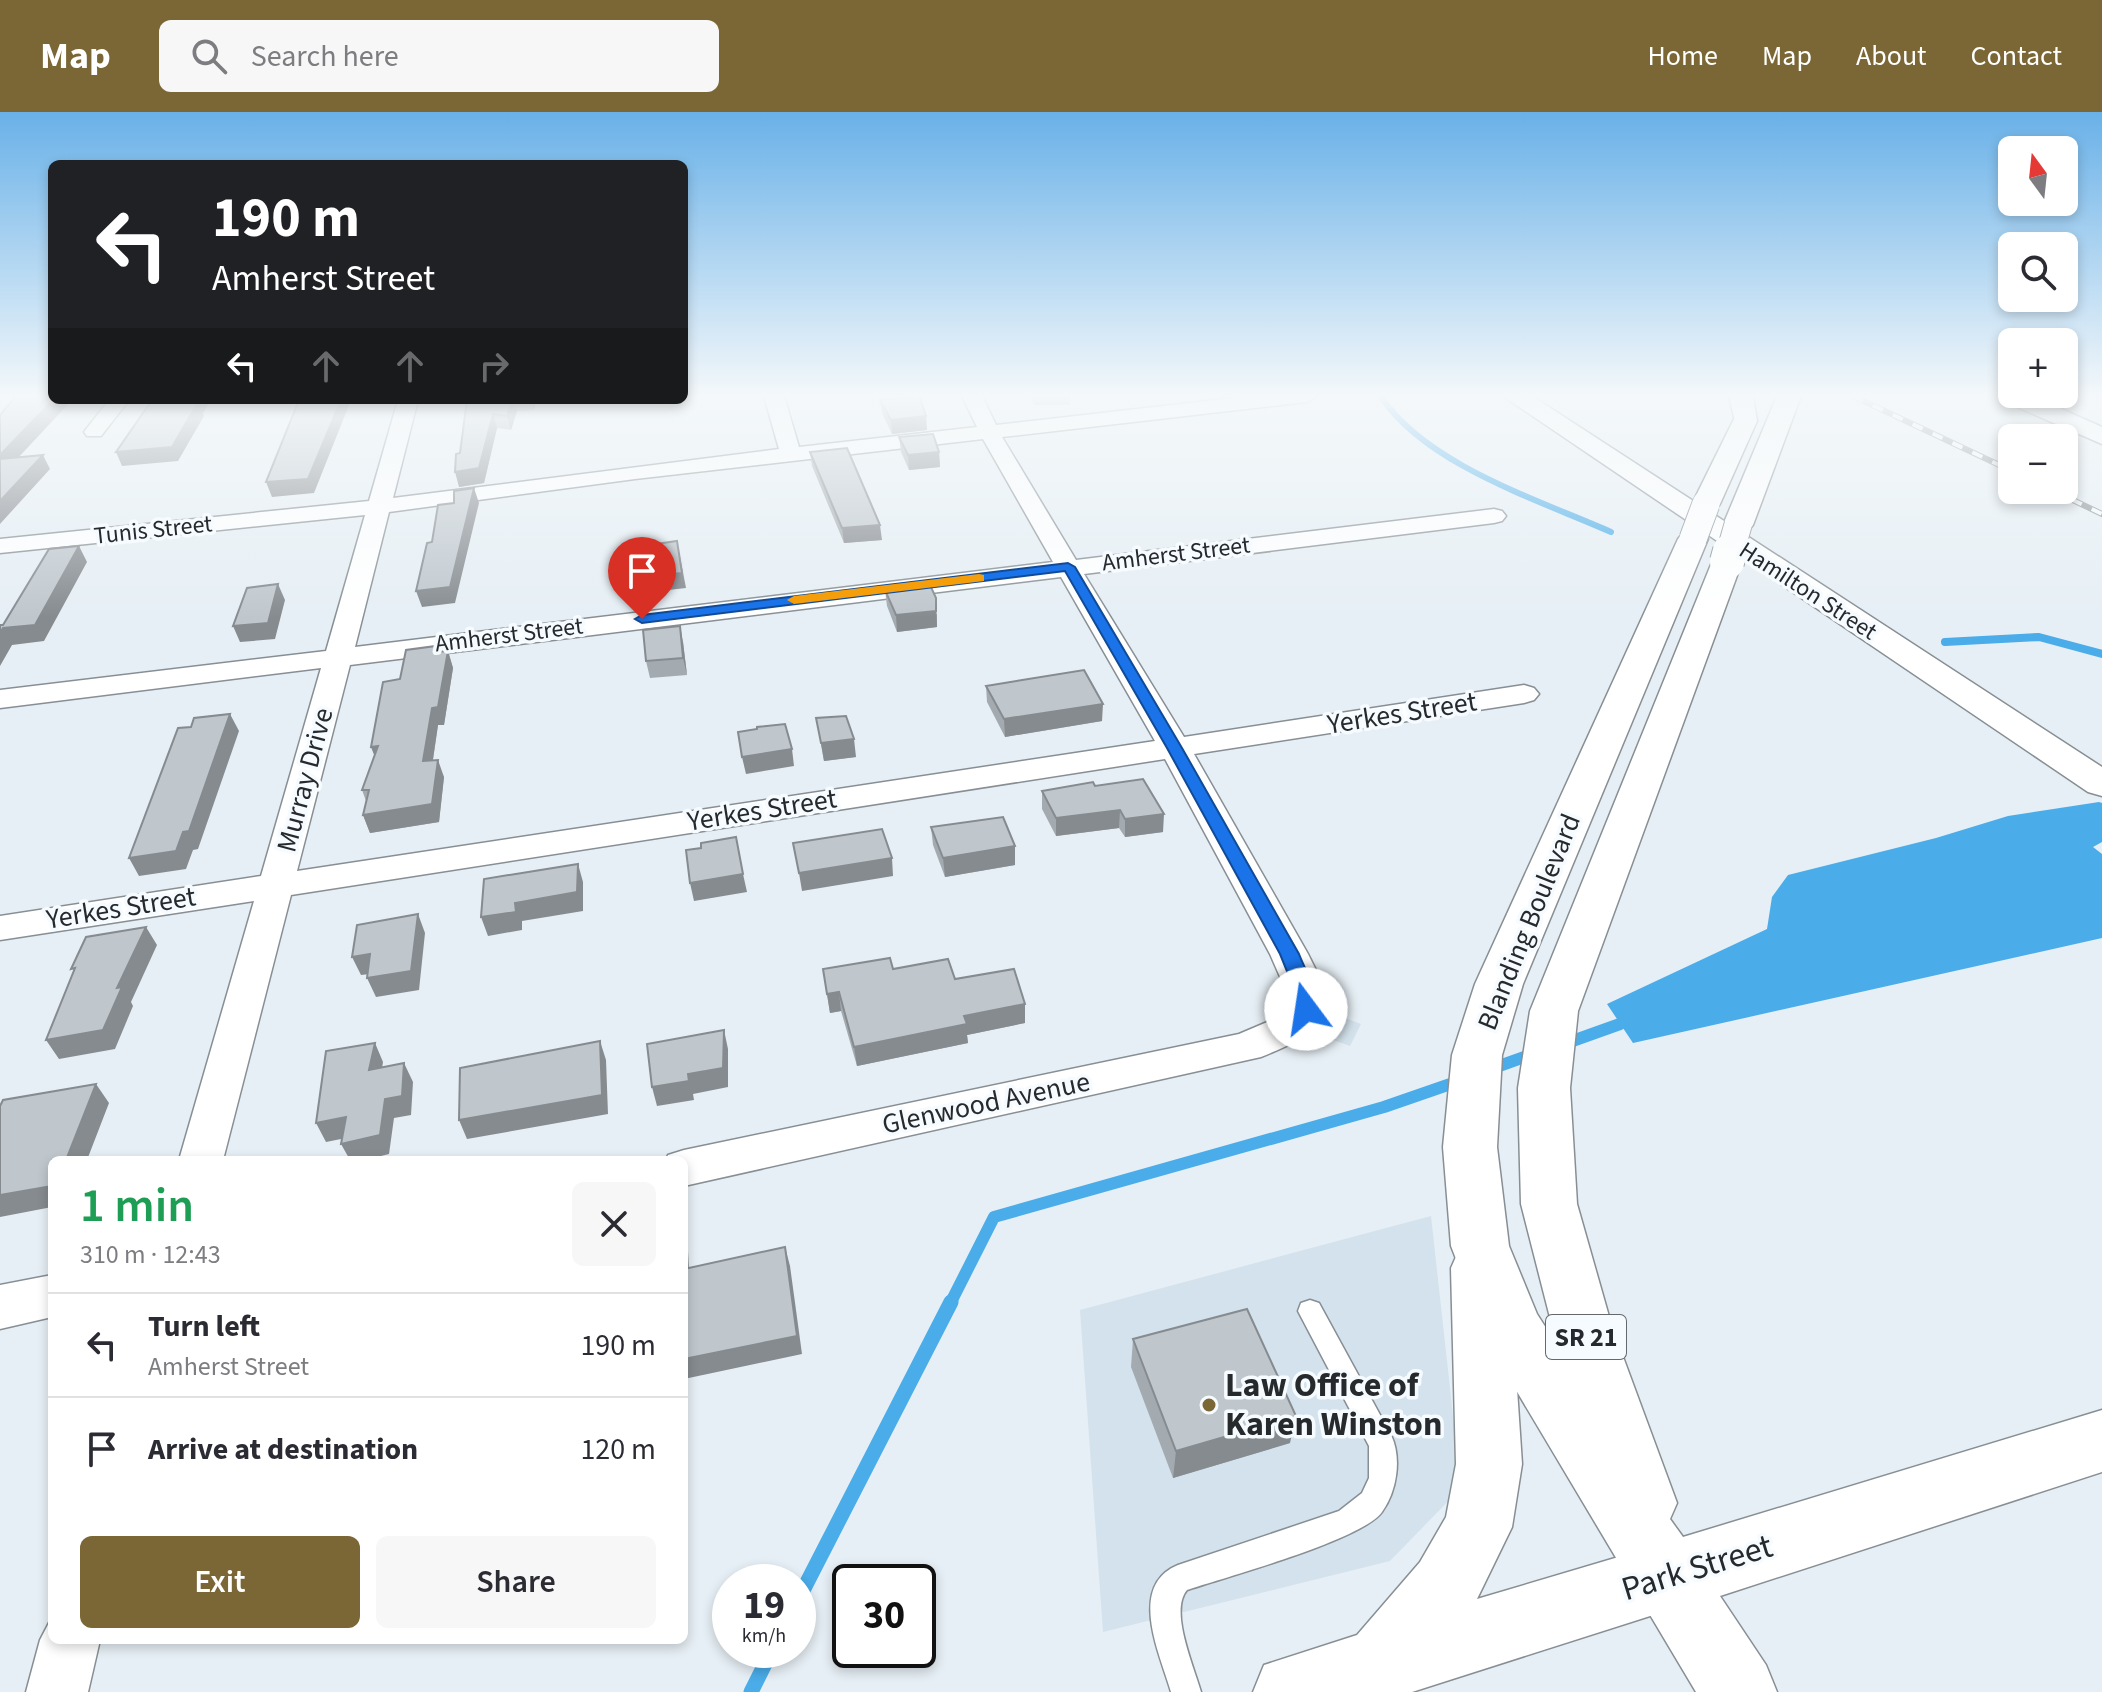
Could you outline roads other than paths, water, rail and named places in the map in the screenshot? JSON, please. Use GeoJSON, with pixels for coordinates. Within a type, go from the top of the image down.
{"type":"FeatureCollection","features":[{"type":"Feature","properties":{"kind":"main road","name":"Hamilton Street"},"geometry":{"type":"LineString","coordinates":[[1627,470],[2102,784]]}},
{"type":"Feature","properties":{"kind":"main road","name":"Blanding Boulevard"},"geometry":{"type":"LineString","coordinates":[[1719,470],[1693,539],[1505,969],[1477,1055],[1470,1147],[1480,1246],[1513,1329],[1739,1692]]}},
{"type":"Feature","properties":{"kind":"main road","name":"Blanding Boulevard"},"geometry":{"type":"LineString","coordinates":[[1669,1577],[1582,1327],[1549,1204],[1544,1088],[1554,1011],[1760,470]]}},
{"type":"Feature","properties":{"kind":"main road"},"geometry":{"type":"LineString","coordinates":[[1380,1665],[1445,1587],[1478,1527],[1489,1464],[1480,1246]]}},
{"type":"Feature","properties":{"kind":"main road","name":"Park Street"},"geometry":{"type":"LineString","coordinates":[[1291,1692],[2102,1441]]}},
{"type":"Feature","properties":{"kind":"street","name":"Murray Drive"},"geometry":{"type":"LineString","coordinates":[[202,1156],[388,470]]}},
{"type":"Feature","properties":{"kind":"street","name":"Tunis Street"},"geometry":{"type":"LineString","coordinates":[[0,546],[378,507],[658,470]]}},
{"type":"Feature","properties":{"kind":"street"},"geometry":{"type":"LineString","coordinates":[[1012,470],[1175,748]]}},
{"type":"Feature","properties":{"kind":"street","name":"Amherst Street"},"geometry":{"type":"LineString","coordinates":[[0,699],[1494,516]]}},
{"type":"Feature","properties":{"kind":"street","name":"Yerkes Street"},"geometry":{"type":"LineString","coordinates":[[0,928],[1524,694]]}},
{"type":"Feature","properties":{"kind":"street","name":"Glenwood Avenue"},"geometry":{"type":"LineString","coordinates":[[688,1167],[1247,1047],[1286,1030],[1306,1009],[1303,986],[1289,954],[1175,748]]}},
{"type":"Feature","properties":{"kind":"street"},"geometry":{"type":"LineString","coordinates":[[0,1307],[48,1297]]}},
{"type":"Feature","properties":{"kind":"street"},"geometry":{"type":"LineString","coordinates":[[57,1692],[69,1644]]}},
{"type":"Feature","properties":{"kind":"lane"},"geometry":{"type":"LineString","coordinates":[[1186,1692],[1164,1614],[1166,1592],[1178,1579],[1347,1522],[1372,1503],[1383,1479],[1382,1444],[1310,1311]]}},
{"type":"Feature","properties":{"kind":"water"},"geometry":{"type":"Polygon","coordinates":[[[2102,803],[2102,842],[2093,847],[2102,854],[2102,938],[1633,1043],[1607,1004],[1767,929],[1772,897],[1788,875],[1936,838],[2008,816],[2102,803]]]}},
{"type":"Feature","properties":{"kind":"waterway"},"geometry":{"type":"LineString","coordinates":[[1471,470],[1611,532]]}},
{"type":"Feature","properties":{"kind":"waterway"},"geometry":{"type":"LineString","coordinates":[[1945,642],[2039,637],[2102,654]]}},
{"type":"Feature","properties":{"kind":"waterway"},"geometry":{"type":"LineString","coordinates":[[1564,1044],[1620,1024]]}},
{"type":"Feature","properties":{"kind":"waterway"},"geometry":{"type":"LineString","coordinates":[[1488,1070],[1533,1054]]}},
{"type":"Feature","properties":{"kind":"waterway"},"geometry":{"type":"LineString","coordinates":[[950,1304],[994,1217],[1384,1107],[1462,1080]]}},
{"type":"Feature","properties":{"kind":"waterway"},"geometry":{"type":"LineString","coordinates":[[816,1565],[951,1302]]}},
{"type":"Feature","properties":{"kind":"waterway"},"geometry":{"type":"LineString","coordinates":[[751,1692],[763,1668]]}},
{"type":"Feature","properties":{"kind":"railway"},"geometry":{"type":"LineString","coordinates":[[2078,502],[2102,514]]}},
{"type":"Feature","properties":{"kind":"place","name":"Law Office of Karen Winston"},"geometry":{"type":"Point","coordinates":[1209,1405]}}]}
